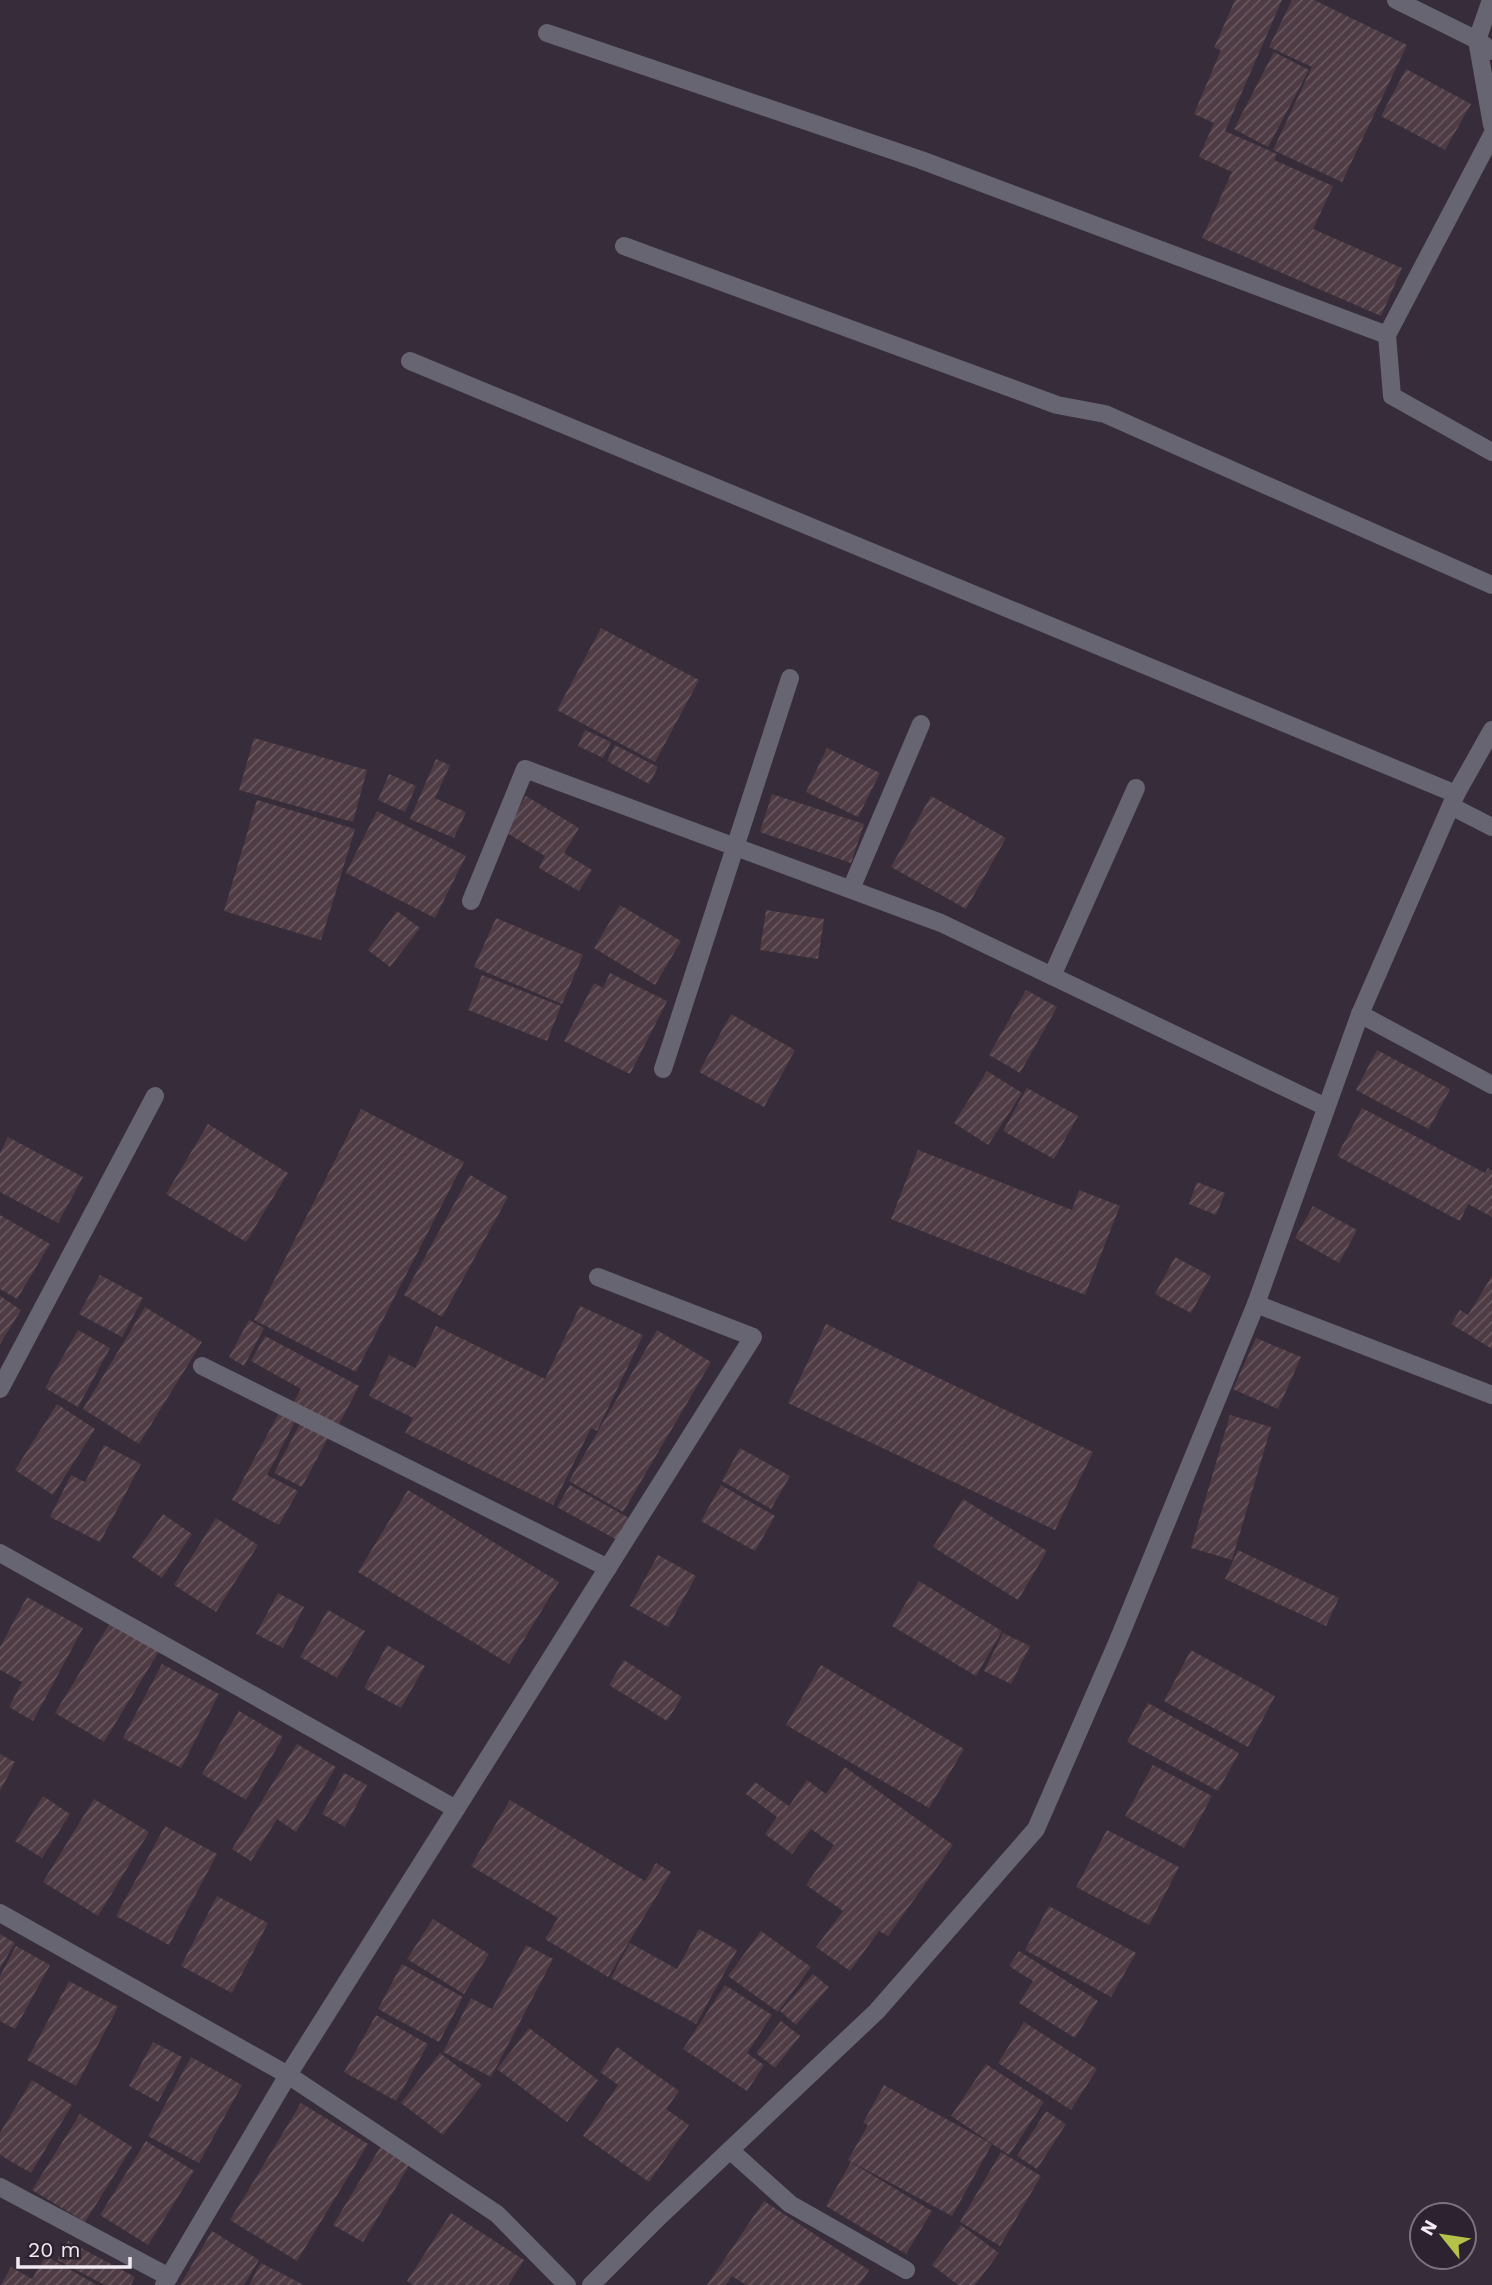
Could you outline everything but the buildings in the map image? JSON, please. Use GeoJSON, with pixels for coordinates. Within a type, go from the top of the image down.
{"type":"FeatureCollection","features":[{"type":"Feature","properties":{"kind":"street"},"geometry":{"type":"LineString","coordinates":[[1396,0],[1477,40],[1492,51]]}},
{"type":"Feature","properties":{"kind":"street"},"geometry":{"type":"LineString","coordinates":[[1491,0],[1477,40],[1492,125]]}},
{"type":"Feature","properties":{"kind":"street"},"geometry":{"type":"LineString","coordinates":[[547,33],[921,160],[1387,335]]}},
{"type":"Feature","properties":{"kind":"street"},"geometry":{"type":"LineString","coordinates":[[1492,135],[1387,335],[1392,396],[1492,452]]}},
{"type":"Feature","properties":{"kind":"street"},"geometry":{"type":"LineString","coordinates":[[624,246],[1057,405],[1105,414],[1492,586]]}},
{"type":"Feature","properties":{"kind":"street"},"geometry":{"type":"LineString","coordinates":[[410,361],[1453,800],[1492,827]]}},
{"type":"Feature","properties":{"kind":"street"},"geometry":{"type":"LineString","coordinates":[[663,1069],[790,678]]}},
{"type":"Feature","properties":{"kind":"street"},"geometry":{"type":"LineString","coordinates":[[851,890],[921,724]]}},
{"type":"Feature","properties":{"kind":"street"},"geometry":{"type":"LineString","coordinates":[[591,2285],[877,2011],[1036,1829],[1117,1643],[1256,1304],[1360,1014],[1453,800],[1492,730]]}},
{"type":"Feature","properties":{"kind":"street"},"geometry":{"type":"LineString","coordinates":[[471,901],[525,769],[941,923],[1326,1107]]}},
{"type":"Feature","properties":{"kind":"street"},"geometry":{"type":"LineString","coordinates":[[1052,976],[1136,788]]}},
{"type":"Feature","properties":{"kind":"street"},"geometry":{"type":"LineString","coordinates":[[1360,1014],[1492,1085]]}},
{"type":"Feature","properties":{"kind":"street"},"geometry":{"type":"LineString","coordinates":[[0,1389],[155,1096]]}},
{"type":"Feature","properties":{"kind":"street"},"geometry":{"type":"LineString","coordinates":[[0,2187],[167,2281],[288,2075],[753,1337],[598,1277]]}},
{"type":"Feature","properties":{"kind":"street"},"geometry":{"type":"LineString","coordinates":[[1256,1304],[1492,1395]]}},
{"type":"Feature","properties":{"kind":"street"},"geometry":{"type":"LineString","coordinates":[[202,1366],[608,1568]]}},
{"type":"Feature","properties":{"kind":"street"},"geometry":{"type":"LineString","coordinates":[[0,1553],[456,1810]]}},
{"type":"Feature","properties":{"kind":"street"},"geometry":{"type":"LineString","coordinates":[[0,1913],[288,2075],[496,2214],[567,2285]]}},
{"type":"Feature","properties":{"kind":"street"},"geometry":{"type":"LineString","coordinates":[[730,2150],[790,2204],[906,2270]]}}]}
